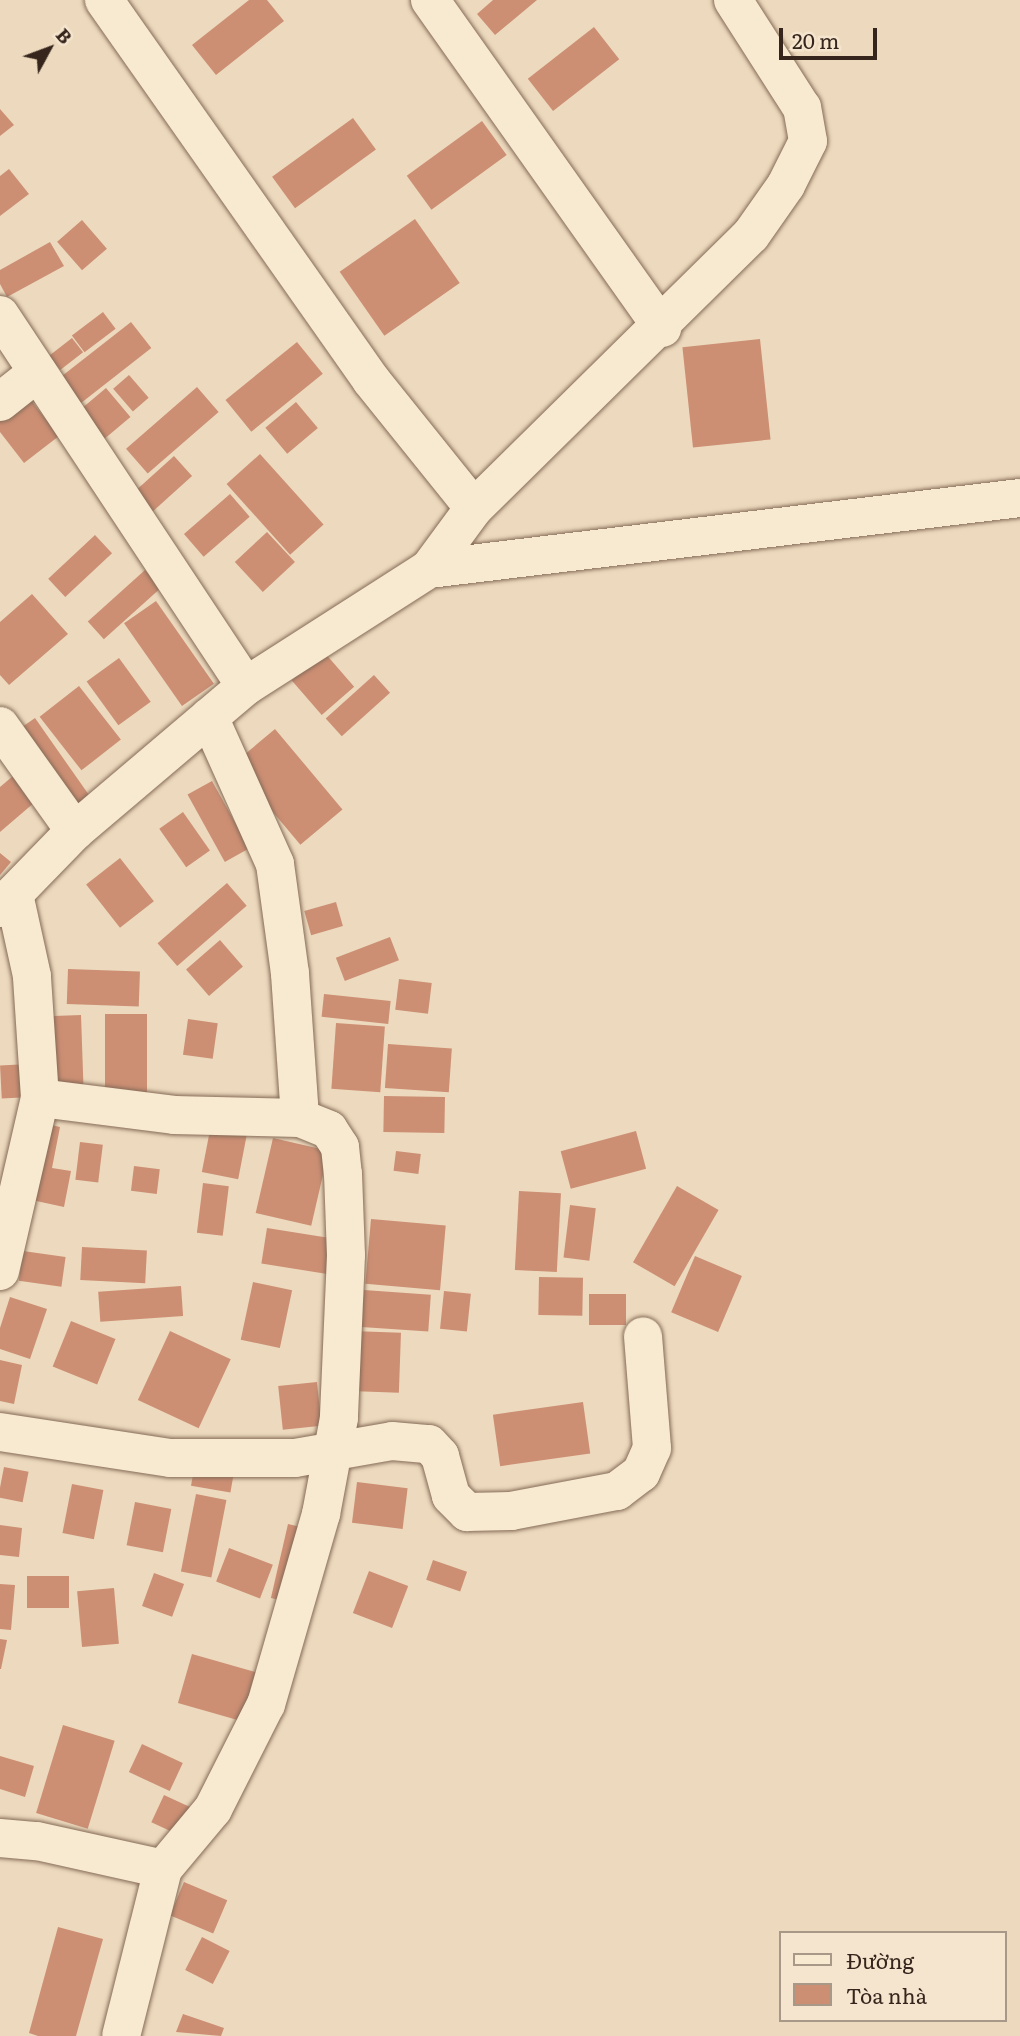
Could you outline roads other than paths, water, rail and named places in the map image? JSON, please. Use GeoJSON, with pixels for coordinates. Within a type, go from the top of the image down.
{"type":"FeatureCollection","features":[{"type":"Feature","properties":{"kind":"street"},"geometry":{"type":"LineString","coordinates":[[104,0],[371,380],[474,508]]}},
{"type":"Feature","properties":{"kind":"street"},"geometry":{"type":"LineString","coordinates":[[430,0],[662,328]]}},
{"type":"Feature","properties":{"kind":"street"},"geometry":{"type":"LineString","coordinates":[[0,1271],[40,1098],[32,976],[7,901],[75,831],[246,686],[429,569],[474,508],[662,328],[751,234],[808,141],[802,108],[733,0]]}},
{"type":"Feature","properties":{"kind":"street"},"geometry":{"type":"LineString","coordinates":[[0,315],[246,686]]}},
{"type":"Feature","properties":{"kind":"street"},"geometry":{"type":"LineString","coordinates":[[0,402],[38,372]]}},
{"type":"Feature","properties":{"kind":"street"},"geometry":{"type":"LineString","coordinates":[[429,569],[1020,498]]}},
{"type":"Feature","properties":{"kind":"street"},"geometry":{"type":"LineString","coordinates":[[209,717],[275,864],[290,974],[300,1118]]}},
{"type":"Feature","properties":{"kind":"street"},"geometry":{"type":"LineString","coordinates":[[0,726],[75,831]]}},
{"type":"Feature","properties":{"kind":"street"},"geometry":{"type":"LineString","coordinates":[[40,1098],[174,1115],[300,1118],[329,1130],[340,1147],[343,1174],[345,1255],[335,1453],[266,1704],[213,1809],[163,1869],[121,2036]]}},
{"type":"Feature","properties":{"kind":"street"},"geometry":{"type":"LineString","coordinates":[[0,1432],[170,1458],[295,1458],[392,1441],[429,1444],[440,1456],[451,1496],[467,1512],[511,1511],[617,1490],[641,1473],[652,1448],[643,1336]]}},
{"type":"Feature","properties":{"kind":"street"},"geometry":{"type":"LineString","coordinates":[[0,1838],[37,1841],[163,1869]]}}]}
